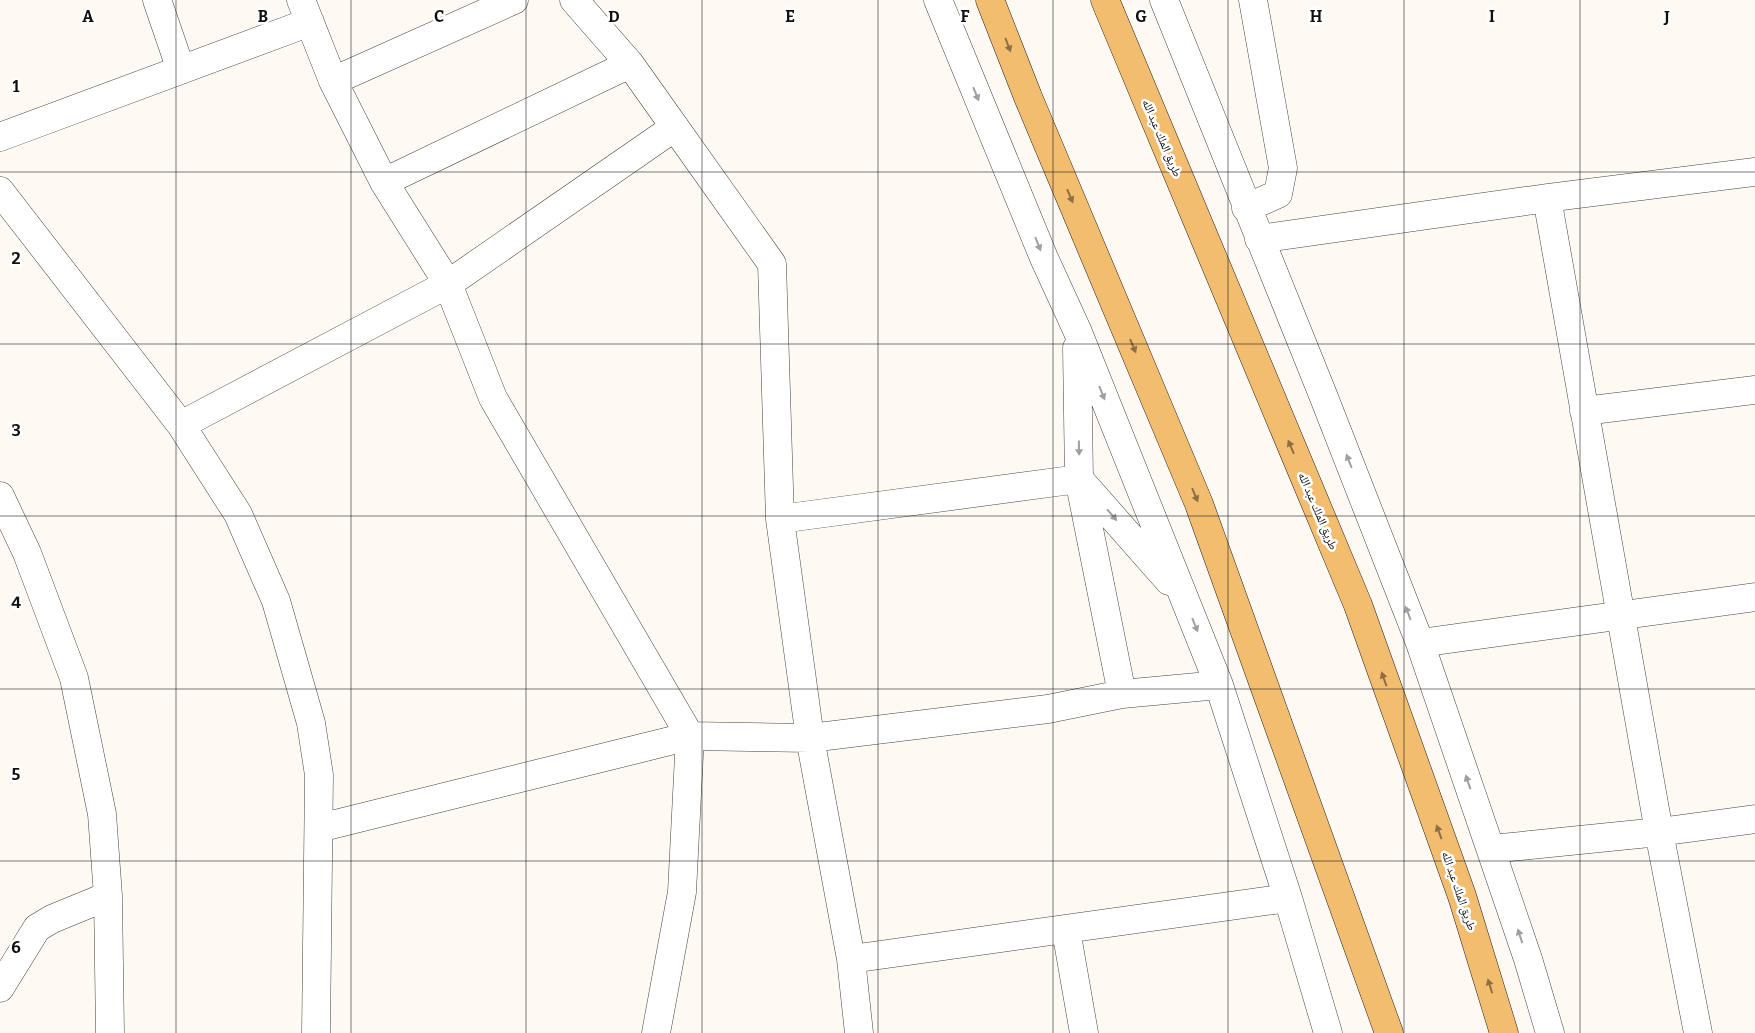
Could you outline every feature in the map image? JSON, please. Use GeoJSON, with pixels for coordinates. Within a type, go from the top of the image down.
{"type":"FeatureCollection","features":[{"type":"Feature","properties":{"kind":"main road"},"geometry":{"type":"LineString","coordinates":[[990,0],[1032,106],[1199,504],[1389,1033]]}},
{"type":"Feature","properties":{"kind":"main road","name":"طريق الملك عبد الله"},"geometry":{"type":"LineString","coordinates":[[1105,0],[1358,605],[1462,896],[1504,1033]]}},
{"type":"Feature","properties":{"kind":"street"},"geometry":{"type":"LineString","coordinates":[[156,0],[181,70]]}},
{"type":"Feature","properties":{"kind":"street"},"geometry":{"type":"LineString","coordinates":[[334,82],[514,0]]}},
{"type":"Feature","properties":{"kind":"street"},"geometry":{"type":"LineString","coordinates":[[574,0],[630,64],[772,264],[780,519],[810,738],[851,958],[860,1033]]}},
{"type":"Feature","properties":{"kind":"street"},"geometry":{"type":"LineString","coordinates":[[938,0],[1044,258],[1077,330],[1219,685],[1288,898],[1328,1033]]}},
{"type":"Feature","properties":{"kind":"street"},"geometry":{"type":"LineString","coordinates":[[1164,0],[1246,208],[1323,395],[1420,643],[1528,959],[1550,1033]]}},
{"type":"Feature","properties":{"kind":"street"},"geometry":{"type":"LineString","coordinates":[[1246,208],[1278,194],[1283,168],[1253,0]]}},
{"type":"Feature","properties":{"kind":"street"},"geometry":{"type":"LineString","coordinates":[[0,137],[181,70],[306,11],[334,82],[384,182],[448,284],[493,398],[690,736],[682,892],[656,1033]]}},
{"type":"Feature","properties":{"kind":"street"},"geometry":{"type":"LineString","coordinates":[[384,182],[630,64]]}},
{"type":"Feature","properties":{"kind":"street"},"geometry":{"type":"LineString","coordinates":[[181,425],[448,284],[675,128]]}},
{"type":"Feature","properties":{"kind":"street"},"geometry":{"type":"LineString","coordinates":[[1259,239],[1547,198],[1755,172]]}},
{"type":"Feature","properties":{"kind":"street"},"geometry":{"type":"LineString","coordinates":[[0,191],[181,425],[238,514],[276,602],[311,723],[319,775],[316,1033]]}},
{"type":"Feature","properties":{"kind":"street"},"geometry":{"type":"LineString","coordinates":[[1547,198],[1659,832],[1698,1033]]}},
{"type":"Feature","properties":{"kind":"street"},"geometry":{"type":"LineString","coordinates":[[1077,330],[1079,479],[1122,694]]}},
{"type":"Feature","properties":{"kind":"street"},"geometry":{"type":"LineString","coordinates":[[1584,411],[1755,390]]}},
{"type":"Feature","properties":{"kind":"street"},"geometry":{"type":"LineString","coordinates":[[780,519],[1079,479]]}},
{"type":"Feature","properties":{"kind":"street"},"geometry":{"type":"LineString","coordinates":[[1079,479],[1183,596]]}},
{"type":"Feature","properties":{"kind":"street"},"geometry":{"type":"LineString","coordinates":[[0,496],[27,553],[74,678],[102,814],[108,896],[110,1033]]}},
{"type":"Feature","properties":{"kind":"street"},"geometry":{"type":"LineString","coordinates":[[1420,643],[1755,597]]}},
{"type":"Feature","properties":{"kind":"street"},"geometry":{"type":"LineString","coordinates":[[319,828],[690,736],[810,738],[1048,709],[1122,694],[1219,685]]}},
{"type":"Feature","properties":{"kind":"street"},"geometry":{"type":"LineString","coordinates":[[1491,849],[1659,832],[1755,819]]}},
{"type":"Feature","properties":{"kind":"street"},"geometry":{"type":"LineString","coordinates":[[0,988],[37,928],[52,919],[108,896]]}},
{"type":"Feature","properties":{"kind":"street"},"geometry":{"type":"LineString","coordinates":[[851,958],[1066,930],[1288,898]]}},
{"type":"Feature","properties":{"kind":"street"},"geometry":{"type":"LineString","coordinates":[[1066,930],[1084,1033]]}}]}
